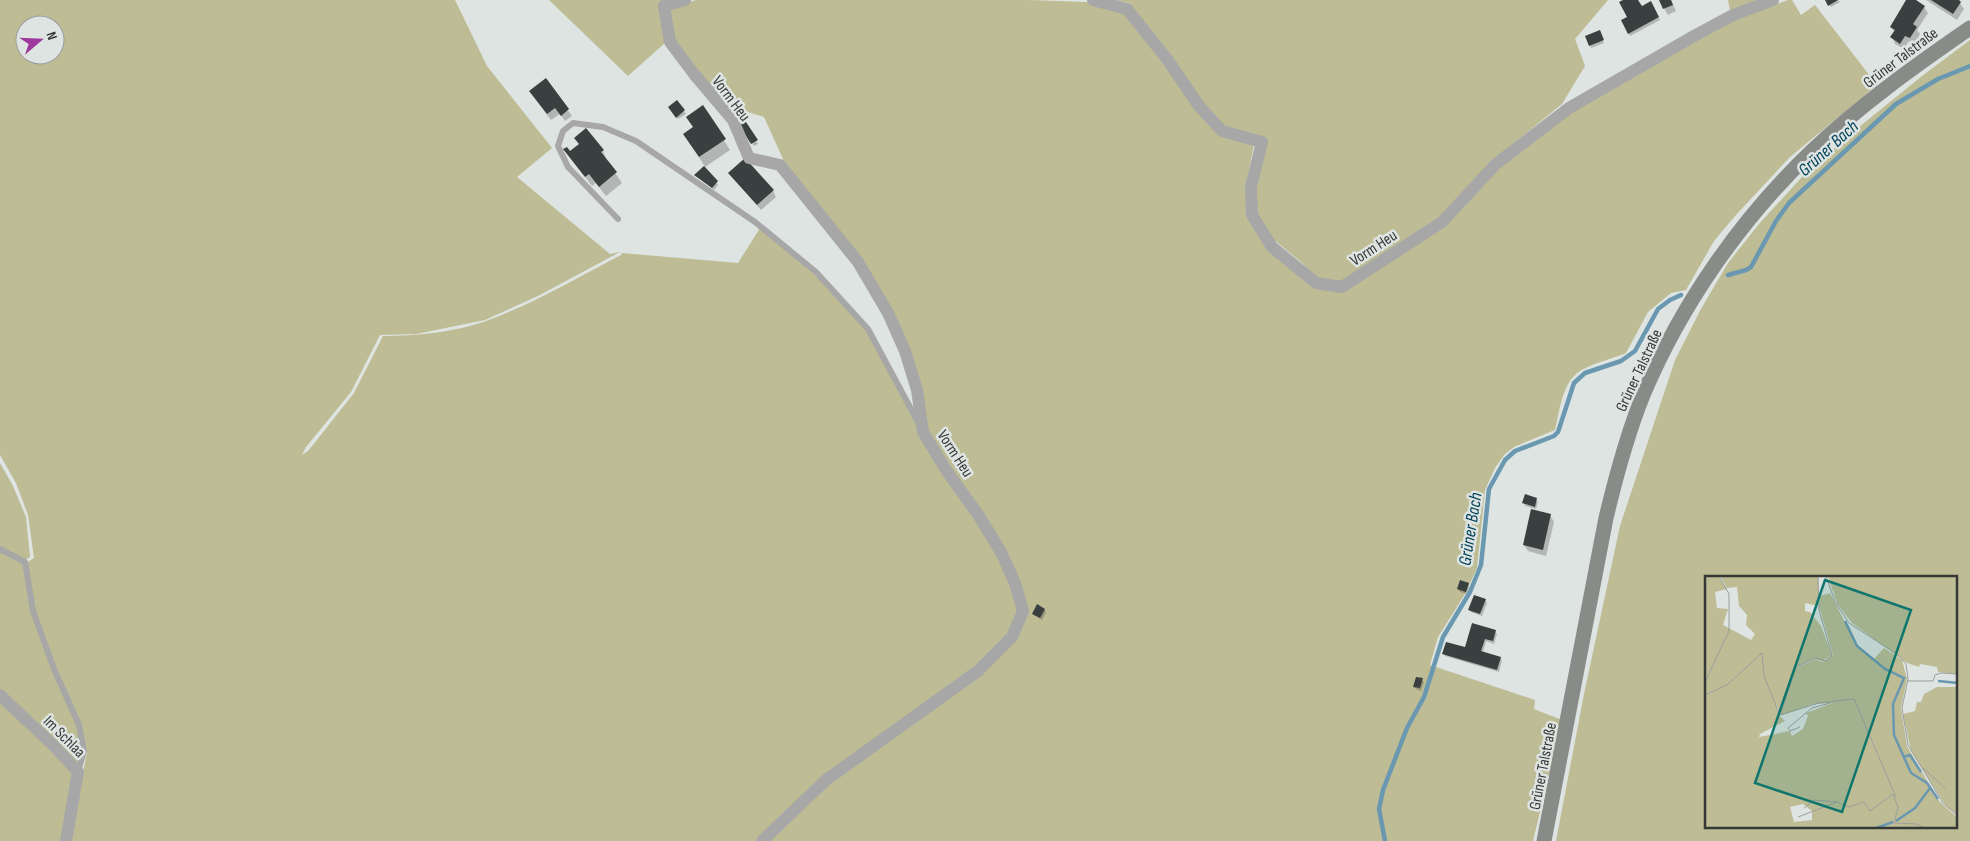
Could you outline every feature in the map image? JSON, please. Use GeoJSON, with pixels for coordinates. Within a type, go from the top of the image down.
{"type":"FeatureCollection","features":[{"type":"Feature","properties":{"kind":"main road","name":"Grüner Talstraße"},"geometry":{"type":"LineString","coordinates":[[1544,841],[1605,527],[1618,470],[1644,394],[1671,337],[1716,264],[1749,218],[1788,175],[1839,126],[1932,54],[1970,28]]}},
{"type":"Feature","properties":{"kind":"street","name":"Vorm Heu"},"geometry":{"type":"LineString","coordinates":[[685,0],[667,3],[670,42],[733,120],[749,158],[780,165],[858,262],[888,313],[905,351],[917,390],[923,432],[1001,552],[1015,583],[1023,611],[1012,637],[978,671],[826,780],[762,841]]}},
{"type":"Feature","properties":{"kind":"street","name":"Vorm Heu"},"geometry":{"type":"LineString","coordinates":[[1093,0],[1127,9],[1167,60],[1199,106],[1222,131],[1262,142],[1250,187],[1252,215],[1272,247],[1316,284],[1342,287],[1442,222],[1496,164],[1569,108],[1731,16],[1773,0]]}},
{"type":"Feature","properties":{"kind":"street","name":"Im Schlaa"},"geometry":{"type":"LineString","coordinates":[[0,695],[55,747],[78,772],[66,841]]}},
{"type":"Feature","properties":{"kind":"lane"},"geometry":{"type":"LineString","coordinates":[[618,219],[568,166],[558,146],[563,131],[573,123],[604,127],[636,141],[755,222],[816,272],[868,329],[923,432]]}},
{"type":"Feature","properties":{"kind":"lane"},"geometry":{"type":"LineString","coordinates":[[0,549],[25,562],[33,611],[54,669],[79,724],[84,751],[78,772]]}},
{"type":"Feature","properties":{"kind":"shaded area"},"geometry":{"type":"Polygon","coordinates":[[[0,0],[455,0],[487,66],[552,148],[517,177],[610,254],[620,252],[538,296],[485,320],[416,334],[380,335],[351,392],[306,447],[302,455],[309,450],[354,393],[383,336],[435,333],[486,321],[538,299],[622,253],[738,263],[760,228],[815,274],[867,330],[998,552],[1019,608],[1010,635],[976,670],[898,726],[759,841],[70,841],[87,752],[35,611],[26,563],[34,558],[28,515],[16,483],[0,455],[0,0]]]}},
{"type":"Feature","properties":{"kind":"shaded area"},"geometry":{"type":"Polygon","coordinates":[[[549,0],[665,0],[666,42],[628,76],[549,0]]]}},
{"type":"Feature","properties":{"kind":"shaded area"},"geometry":{"type":"Polygon","coordinates":[[[696,0],[1029,0],[1086,2],[1125,12],[1195,107],[1254,144],[1246,186],[1268,251],[1343,291],[1396,258],[1499,167],[1584,103],[1731,20],[1788,0],[1792,0],[1801,15],[1815,5],[1877,85],[1790,157],[1714,241],[1686,290],[1671,293],[1648,312],[1626,353],[1592,365],[1575,375],[1564,393],[1555,430],[1514,447],[1505,454],[1495,468],[1485,490],[1477,568],[1465,594],[1438,637],[1430,665],[1535,700],[1534,709],[1562,720],[1533,841],[765,841],[827,782],[979,673],[1023,611],[1017,583],[925,431],[890,312],[780,163],[783,159],[764,117],[722,104],[674,40],[669,9],[696,0]]]}},
{"type":"Feature","properties":{"kind":"shaded area"},"geometry":{"type":"Polygon","coordinates":[[[1116,0],[1608,0],[1575,39],[1585,66],[1562,104],[1491,162],[1439,217],[1341,282],[1318,279],[1273,239],[1256,215],[1255,188],[1266,138],[1225,127],[1202,103],[1171,55],[1129,3],[1116,0]]]}},
{"type":"Feature","properties":{"kind":"shaded area"},"geometry":{"type":"Polygon","coordinates":[[[1728,0],[1757,0],[1730,11],[1728,0]]]}},
{"type":"Feature","properties":{"kind":"shaded area"},"geometry":{"type":"Polygon","coordinates":[[[1970,40],[1970,841],[1556,841],[1584,694],[1620,526],[1675,360],[1701,309],[1728,263],[1759,224],[1802,177],[1848,136],[1970,40]]]}},
{"type":"Feature","properties":{"kind":"shaded area"},"geometry":{"type":"Polygon","coordinates":[[[0,463],[13,486],[26,517],[30,557],[24,561],[0,547],[0,463]]]}},
{"type":"Feature","properties":{"kind":"shaded area"},"geometry":{"type":"Polygon","coordinates":[[[0,551],[23,564],[31,611],[77,725],[82,751],[77,767],[0,692],[0,551]]]}},
{"type":"Feature","properties":{"kind":"shaded area"},"geometry":{"type":"Polygon","coordinates":[[[0,697],[75,772],[63,841],[0,841],[0,697]]]}},
{"type":"Feature","properties":{"kind":"building"},"geometry":{"type":"Polygon","coordinates":[[[1623,0],[1638,0],[1642,6],[1651,1],[1659,17],[1628,34],[1621,20],[1627,17],[1619,2],[1623,0]]]}},
{"type":"Feature","properties":{"kind":"building"},"geometry":{"type":"Polygon","coordinates":[[[1659,0],[1671,0],[1673,5],[1663,9],[1659,0]]]}},
{"type":"Feature","properties":{"kind":"building"},"geometry":{"type":"Polygon","coordinates":[[[1825,0],[1838,0],[1828,6],[1825,0]]]}},
{"type":"Feature","properties":{"kind":"building"},"geometry":{"type":"Polygon","coordinates":[[[1906,0],[1916,0],[1925,6],[1913,24],[1917,27],[1910,38],[1905,36],[1900,44],[1890,37],[1895,30],[1890,27],[1906,0]]]}},
{"type":"Feature","properties":{"kind":"building"},"geometry":{"type":"Polygon","coordinates":[[[1931,0],[1959,0],[1961,2],[1953,14],[1931,0]]]}},
{"type":"Feature","properties":{"kind":"building"},"geometry":{"type":"Polygon","coordinates":[[[1600,30],[1604,40],[1589,46],[1585,36],[1600,30]]]}},
{"type":"Feature","properties":{"kind":"building"},"geometry":{"type":"Polygon","coordinates":[[[546,78],[569,109],[561,116],[555,108],[547,114],[529,91],[546,78]]]}},
{"type":"Feature","properties":{"kind":"building"},"geometry":{"type":"Polygon","coordinates":[[[677,100],[685,110],[676,118],[668,107],[677,100]]]}},
{"type":"Feature","properties":{"kind":"building"},"geometry":{"type":"Polygon","coordinates":[[[703,105],[726,139],[699,157],[683,134],[693,127],[686,117],[703,105]]]}},
{"type":"Feature","properties":{"kind":"building"},"geometry":{"type":"Polygon","coordinates":[[[742,116],[758,140],[751,144],[736,120],[742,116]]]}},
{"type":"Feature","properties":{"kind":"building"},"geometry":{"type":"Polygon","coordinates":[[[586,128],[604,150],[601,152],[617,172],[599,187],[589,174],[585,177],[563,149],[567,147],[570,151],[579,144],[574,138],[586,128]]]}},
{"type":"Feature","properties":{"kind":"building"},"geometry":{"type":"Polygon","coordinates":[[[745,158],[774,190],[757,205],[728,173],[745,158]]]}},
{"type":"Feature","properties":{"kind":"building"},"geometry":{"type":"Polygon","coordinates":[[[704,166],[718,181],[712,188],[694,175],[704,166]]]}},
{"type":"Feature","properties":{"kind":"building"},"geometry":{"type":"Polygon","coordinates":[[[1525,494],[1537,498],[1535,507],[1522,503],[1525,494]]]}},
{"type":"Feature","properties":{"kind":"building"},"geometry":{"type":"Polygon","coordinates":[[[1531,509],[1551,514],[1543,550],[1523,545],[1531,509]]]}},
{"type":"Feature","properties":{"kind":"building"},"geometry":{"type":"Polygon","coordinates":[[[1460,580],[1469,583],[1466,592],[1457,589],[1460,580]]]}},
{"type":"Feature","properties":{"kind":"building"},"geometry":{"type":"Polygon","coordinates":[[[1474,595],[1486,599],[1480,614],[1468,610],[1474,595]]]}},
{"type":"Feature","properties":{"kind":"building"},"geometry":{"type":"Polygon","coordinates":[[[1037,604],[1045,609],[1040,618],[1032,614],[1037,604]]]}},
{"type":"Feature","properties":{"kind":"building"},"geometry":{"type":"Polygon","coordinates":[[[1472,623],[1496,630],[1493,641],[1485,639],[1481,651],[1501,657],[1497,670],[1442,654],[1446,642],[1465,647],[1472,623]]]}},
{"type":"Feature","properties":{"kind":"building"},"geometry":{"type":"Polygon","coordinates":[[[1416,677],[1423,678],[1420,688],[1413,687],[1416,677]]]}},
{"type":"Feature","properties":{"kind":"waterway","name":"Grüner Bach"},"geometry":{"type":"LineString","coordinates":[[1728,275],[1751,267],[1776,221],[1789,203],[1896,104],[1938,79],[1970,66]]}},
{"type":"Feature","properties":{"kind":"waterway","name":"Grüner Bach"},"geometry":{"type":"LineString","coordinates":[[1385,841],[1379,809],[1383,790],[1407,728],[1424,697],[1443,637],[1470,592],[1481,565],[1489,489],[1505,460],[1515,451],[1554,436],[1558,432],[1574,383],[1585,373],[1621,361],[1635,351],[1658,309],[1681,295]]}}]}
